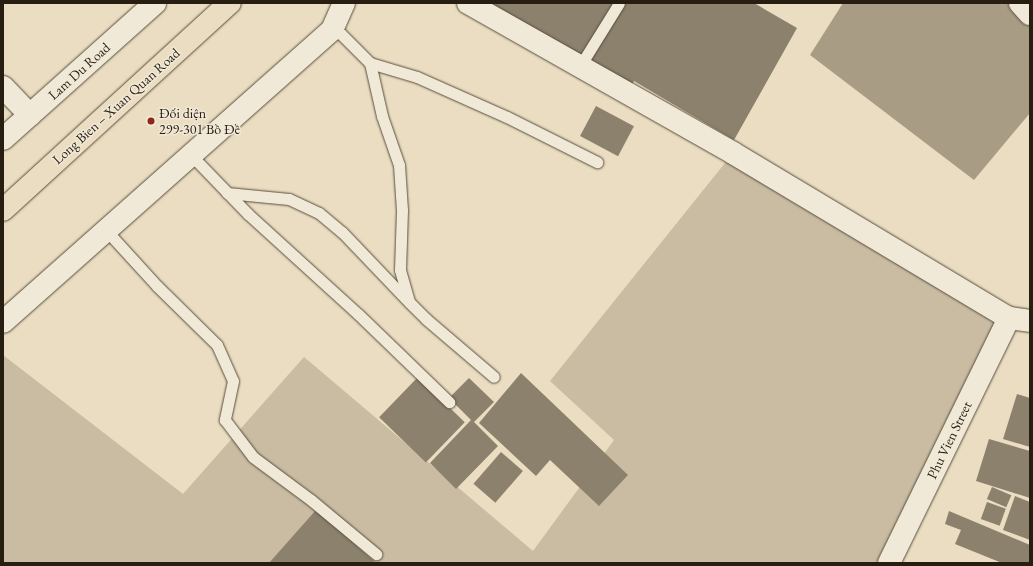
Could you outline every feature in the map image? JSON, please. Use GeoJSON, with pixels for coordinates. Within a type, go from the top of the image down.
{"type":"FeatureCollection","features":[{"type":"Feature","properties":{"kind":"main road"},"geometry":{"type":"LineString","coordinates":[[186,42],[209,3]]}},
{"type":"Feature","properties":{"kind":"main road","name":"Long Bien – Xuan Quan Road"},"geometry":{"type":"LineString","coordinates":[[3,210],[230,3]]}},
{"type":"Feature","properties":{"kind":"street","name":"Lam Du Road"},"geometry":{"type":"LineString","coordinates":[[3,139],[154,3]]}},
{"type":"Feature","properties":{"kind":"street"},"geometry":{"type":"LineString","coordinates":[[3,322],[190,154],[332,30],[344,3]]}},
{"type":"Feature","properties":{"kind":"street"},"geometry":{"type":"LineString","coordinates":[[468,3],[732,153],[1009,318],[1030,321]]}},
{"type":"Feature","properties":{"kind":"street"},"geometry":{"type":"LineString","coordinates":[[1020,3],[1030,14]]}},
{"type":"Feature","properties":{"kind":"street"},"geometry":{"type":"LineString","coordinates":[[3,88],[30,115]]}},
{"type":"Feature","properties":{"kind":"street","name":"Phu Vien Street"},"geometry":{"type":"LineString","coordinates":[[889,563],[1009,318]]}},
{"type":"Feature","properties":{"kind":"lane"},"geometry":{"type":"LineString","coordinates":[[580,66],[619,3]]}},
{"type":"Feature","properties":{"kind":"lane"},"geometry":{"type":"LineString","coordinates":[[332,30],[341,34],[370,63],[417,78],[500,114],[597,162]]}},
{"type":"Feature","properties":{"kind":"lane"},"geometry":{"type":"LineString","coordinates":[[370,63],[382,116],[399,165],[402,210],[400,270],[409,302]]}},
{"type":"Feature","properties":{"kind":"lane"},"geometry":{"type":"LineString","coordinates":[[190,154],[227,193],[449,402]]}},
{"type":"Feature","properties":{"kind":"lane"},"geometry":{"type":"LineString","coordinates":[[227,193],[289,199],[319,213],[342,232],[426,319],[494,377]]}},
{"type":"Feature","properties":{"kind":"lane"},"geometry":{"type":"LineString","coordinates":[[106,229],[157,286],[217,345],[233,381],[225,420],[254,458],[311,500],[376,554]]}},
{"type":"Feature","properties":{"kind":"shaded area"},"geometry":{"type":"Polygon","coordinates":[[[843,3],[1010,3],[1030,26],[1030,113],[974,180],[810,55],[843,3]]]}},
{"type":"Feature","properties":{"kind":"shaded area"},"geometry":{"type":"Polygon","coordinates":[[[733,153],[1009,318],[890,563],[3,563],[3,355],[183,494],[304,357],[533,551],[614,440],[550,381],[733,153]]]}},
{"type":"Feature","properties":{"kind":"building"},"geometry":{"type":"Polygon","coordinates":[[[480,3],[754,3],[797,28],[734,140],[634,81],[629,89],[480,3]]]}},
{"type":"Feature","properties":{"kind":"building"},"geometry":{"type":"Polygon","coordinates":[[[596,106],[634,126],[618,156],[580,136],[596,106]]]}},
{"type":"Feature","properties":{"kind":"building"},"geometry":{"type":"Polygon","coordinates":[[[521,373],[628,475],[599,506],[550,460],[536,476],[479,423],[521,373]]]}},
{"type":"Feature","properties":{"kind":"building"},"geometry":{"type":"Polygon","coordinates":[[[418,377],[465,422],[426,462],[379,417],[418,377]]]}},
{"type":"Feature","properties":{"kind":"building"},"geometry":{"type":"Polygon","coordinates":[[[469,378],[494,402],[474,422],[498,446],[456,489],[430,463],[471,420],[449,398],[469,378]]]}},
{"type":"Feature","properties":{"kind":"building"},"geometry":{"type":"Polygon","coordinates":[[[1017,394],[1030,398],[1030,447],[1003,439],[1017,394]]]}},
{"type":"Feature","properties":{"kind":"building"},"geometry":{"type":"Polygon","coordinates":[[[989,439],[1030,451],[1030,498],[976,481],[989,439]]]}},
{"type":"Feature","properties":{"kind":"building"},"geometry":{"type":"Polygon","coordinates":[[[501,452],[523,471],[495,503],[473,484],[501,452]]]}},
{"type":"Feature","properties":{"kind":"building"},"geometry":{"type":"Polygon","coordinates":[[[992,487],[1011,495],[1006,507],[987,499],[992,487]]]}},
{"type":"Feature","properties":{"kind":"building"},"geometry":{"type":"Polygon","coordinates":[[[1015,496],[1030,502],[1030,540],[1003,530],[1015,496]]]}},
{"type":"Feature","properties":{"kind":"building"},"geometry":{"type":"Polygon","coordinates":[[[987,502],[1006,509],[1000,526],[981,519],[987,502]]]}},
{"type":"Feature","properties":{"kind":"building"},"geometry":{"type":"Polygon","coordinates":[[[316,510],[376,563],[269,563],[316,510]]]}},
{"type":"Feature","properties":{"kind":"building"},"geometry":{"type":"Polygon","coordinates":[[[949,511],[1030,545],[1030,563],[1002,563],[955,544],[961,530],[945,524],[949,511]]]}},
{"type":"Feature","properties":{"kind":"place","name":"Đối diện 299-301 Bồ Đề"},"geometry":{"type":"Point","coordinates":[151,121]}}]}
